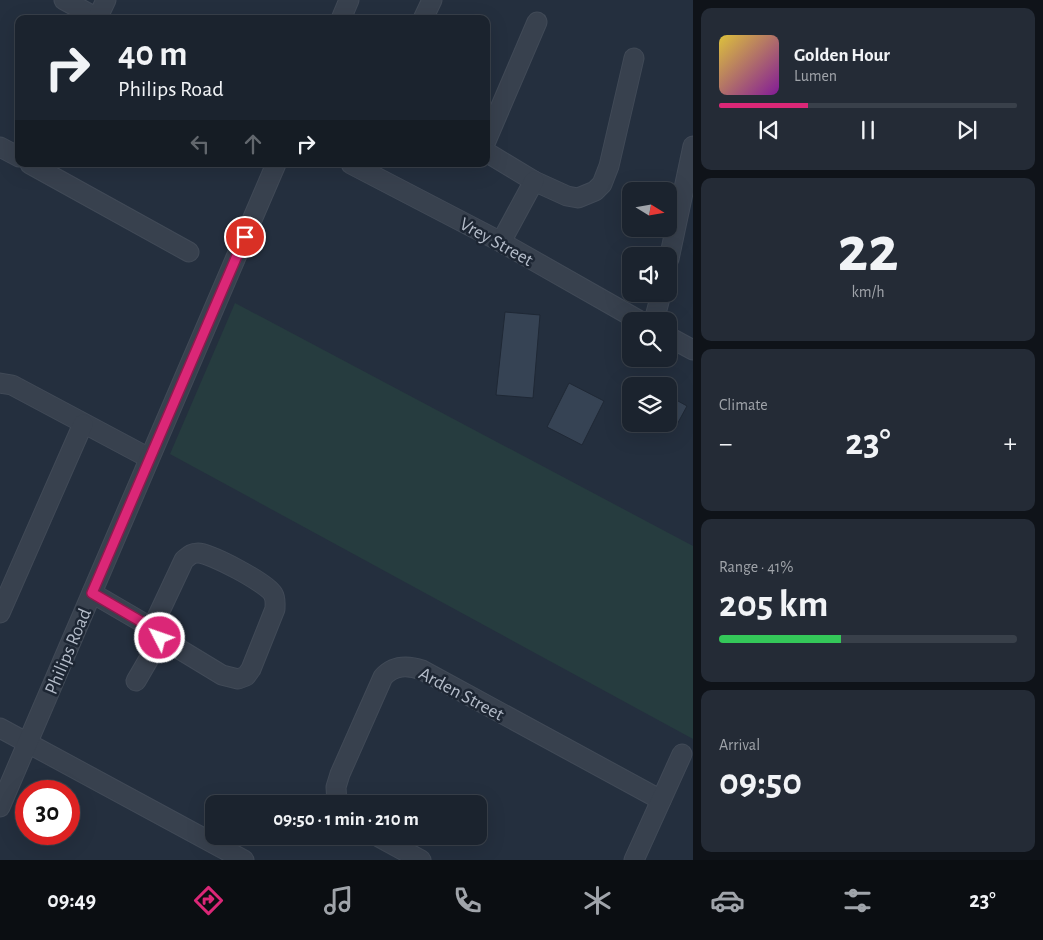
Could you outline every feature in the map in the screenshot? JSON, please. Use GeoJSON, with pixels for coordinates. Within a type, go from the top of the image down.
{"type":"FeatureCollection","features":[{"type":"Feature","properties":{"kind":"street"},"geometry":{"type":"LineString","coordinates":[[64,0],[92,15]]}},
{"type":"Feature","properties":{"kind":"street"},"geometry":{"type":"LineString","coordinates":[[99,15],[106,0]]}},
{"type":"Feature","properties":{"kind":"street"},"geometry":{"type":"LineString","coordinates":[[343,15],[350,0]]}},
{"type":"Feature","properties":{"kind":"street"},"geometry":{"type":"LineString","coordinates":[[426,15],[432,0]]}},
{"type":"Feature","properties":{"kind":"street"},"geometry":{"type":"LineString","coordinates":[[490,131],[536,22]]}},
{"type":"Feature","properties":{"kind":"street"},"geometry":{"type":"LineString","coordinates":[[490,154],[534,181],[567,196],[578,198],[595,191],[602,184],[609,166],[634,58]]}},
{"type":"Feature","properties":{"kind":"street"},"geometry":{"type":"LineString","coordinates":[[674,247],[686,219],[693,146]]}},
{"type":"Feature","properties":{"kind":"street"},"geometry":{"type":"LineString","coordinates":[[0,147],[15,155]]}},
{"type":"Feature","properties":{"kind":"street"},"geometry":{"type":"LineString","coordinates":[[35,167],[189,252]]}},
{"type":"Feature","properties":{"kind":"street","name":"Philips Road"},"geometry":{"type":"LineString","coordinates":[[0,807],[275,167]]}},
{"type":"Feature","properties":{"kind":"street","name":"Vrey Street"},"geometry":{"type":"LineString","coordinates":[[357,167],[501,242],[624,312]]}},
{"type":"Feature","properties":{"kind":"street"},"geometry":{"type":"LineString","coordinates":[[501,242],[534,181]]}},
{"type":"Feature","properties":{"kind":"street"},"geometry":{"type":"LineString","coordinates":[[677,341],[693,350]]}},
{"type":"Feature","properties":{"kind":"street"},"geometry":{"type":"LineString","coordinates":[[0,382],[12,385],[149,458]]}},
{"type":"Feature","properties":{"kind":"street"},"geometry":{"type":"LineString","coordinates":[[0,613],[83,424]]}},
{"type":"Feature","properties":{"kind":"street"},"geometry":{"type":"LineString","coordinates":[[92,593],[156,633],[222,675],[238,679],[246,676],[251,669],[275,609],[274,594],[269,588],[215,558],[198,553],[190,554],[184,560],[156,633],[136,681]]}},
{"type":"Feature","properties":{"kind":"street","name":"Arden Street"},"geometry":{"type":"LineString","coordinates":[[337,795],[336,787],[340,774],[383,677],[390,670],[399,667],[413,667],[422,670],[661,800]]}},
{"type":"Feature","properties":{"kind":"street"},"geometry":{"type":"LineString","coordinates":[[0,728],[244,860]]}},
{"type":"Feature","properties":{"kind":"street"},"geometry":{"type":"LineString","coordinates":[[634,860],[682,754]]}},
{"type":"Feature","properties":{"kind":"street"},"geometry":{"type":"LineString","coordinates":[[394,845],[421,860]]}},
{"type":"Feature","properties":{"kind":"green space"},"geometry":{"type":"Polygon","coordinates":[[[235,303],[693,546],[693,739],[170,454],[235,303]]]}},
{"type":"Feature","properties":{"kind":"building"},"geometry":{"type":"Polygon","coordinates":[[[505,312],[540,315],[533,398],[496,395],[505,312]]]}},
{"type":"Feature","properties":{"kind":"building"},"geometry":{"type":"Polygon","coordinates":[[[569,383],[604,401],[582,445],[547,427],[569,383]]]}},
{"type":"Feature","properties":{"kind":"building"},"geometry":{"type":"Polygon","coordinates":[[[677,400],[687,406],[677,424],[677,400]]]}},
{"type":"Feature","properties":{"kind":"route"},"geometry":{"type":"LineString","coordinates":[[160,638],[152,628],[92,593],[245,237]]}}]}
